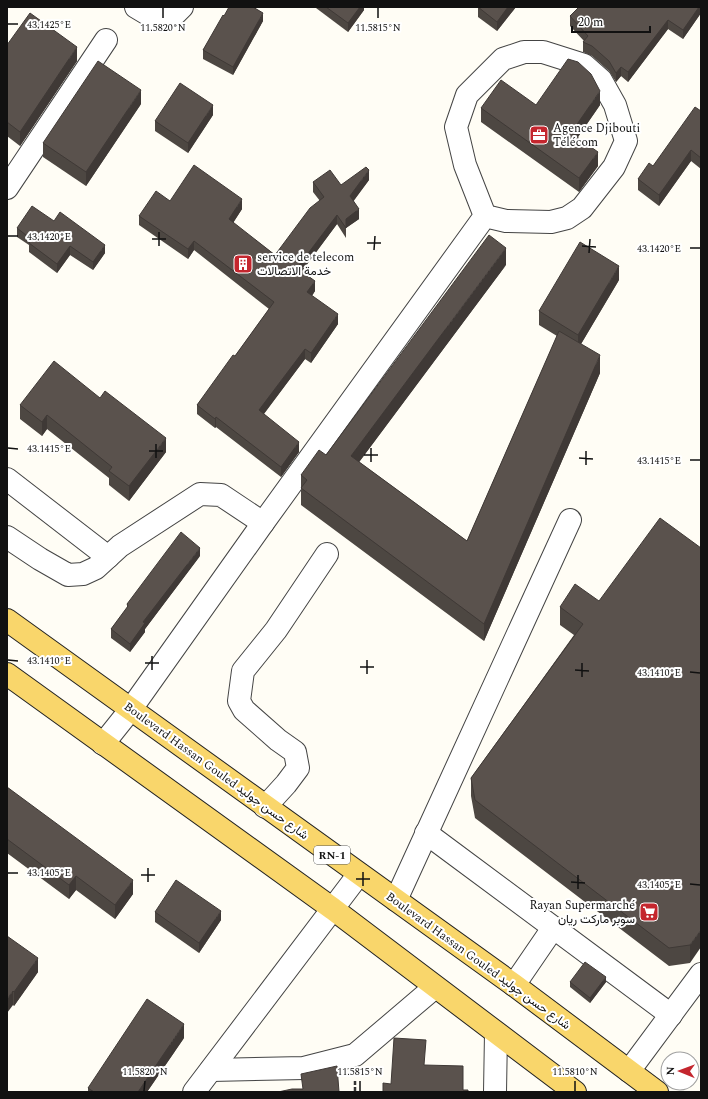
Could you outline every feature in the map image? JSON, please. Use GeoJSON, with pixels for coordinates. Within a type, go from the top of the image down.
{"type":"FeatureCollection","features":[{"type":"Feature","properties":{"kind":"main road","name":"Boulevard Hassan Gouled شارع حسن جوليد"},"geometry":{"type":"LineString","coordinates":[[7,620],[514,985],[657,1092]]}},
{"type":"Feature","properties":{"kind":"main road"},"geometry":{"type":"LineString","coordinates":[[7,674],[333,909],[434,987],[575,1092]]}},
{"type":"Feature","properties":{"kind":"street"},"geometry":{"type":"LineString","coordinates":[[136,7],[156,19],[175,14],[182,7]]}},
{"type":"Feature","properties":{"kind":"street"},"geometry":{"type":"LineString","coordinates":[[7,188],[106,40]]}},
{"type":"Feature","properties":{"kind":"street"},"geometry":{"type":"LineString","coordinates":[[524,52],[543,52],[584,65],[601,80],[615,105],[622,126],[626,141],[614,167],[582,208],[567,218],[551,222],[506,221],[485,216],[465,165],[456,128],[467,95],[503,59],[524,52]]}},
{"type":"Feature","properties":{"kind":"street"},"geometry":{"type":"LineString","coordinates":[[103,744],[130,709],[485,216]]}},
{"type":"Feature","properties":{"kind":"street"},"geometry":{"type":"LineString","coordinates":[[7,479],[108,557]]}},
{"type":"Feature","properties":{"kind":"street"},"geometry":{"type":"LineString","coordinates":[[7,537],[40,559],[68,574],[82,574],[96,568],[120,546],[200,494],[221,495],[263,523]]}},
{"type":"Feature","properties":{"kind":"street"},"geometry":{"type":"LineString","coordinates":[[396,900],[570,520]]}},
{"type":"Feature","properties":{"kind":"street"},"geometry":{"type":"LineString","coordinates":[[265,807],[298,768],[295,752],[278,740],[244,710],[239,700],[243,671],[276,630],[327,554]]}},
{"type":"Feature","properties":{"kind":"street"},"geometry":{"type":"LineString","coordinates":[[426,833],[671,1015]]}},
{"type":"Feature","properties":{"kind":"street"},"geometry":{"type":"LineString","coordinates":[[194,1092],[359,874]]}},
{"type":"Feature","properties":{"kind":"street"},"geometry":{"type":"LineString","coordinates":[[514,985],[553,928]]}},
{"type":"Feature","properties":{"kind":"street"},"geometry":{"type":"LineString","coordinates":[[629,1071],[701,974]]}},
{"type":"Feature","properties":{"kind":"street"},"geometry":{"type":"LineString","coordinates":[[211,1070],[304,1068],[355,1055],[434,987]]}},
{"type":"Feature","properties":{"kind":"street"},"geometry":{"type":"LineString","coordinates":[[495,1092],[496,1033]]}},
{"type":"Feature","properties":{"kind":"building"},"geometry":{"type":"Polygon","coordinates":[[[229,7],[253,7],[263,13],[233,67],[203,50],[229,7]]]}},
{"type":"Feature","properties":{"kind":"building"},"geometry":{"type":"Polygon","coordinates":[[[326,7],[360,7],[348,23],[326,7]]]}},
{"type":"Feature","properties":{"kind":"building"},"geometry":{"type":"Polygon","coordinates":[[[478,7],[508,7],[497,22],[478,7]]]}},
{"type":"Feature","properties":{"kind":"building"},"geometry":{"type":"Polygon","coordinates":[[[579,7],[699,7],[683,30],[668,20],[628,72],[621,67],[616,73],[609,61],[592,46],[583,42],[588,36],[570,16],[579,7]]]}},
{"type":"Feature","properties":{"kind":"building"},"geometry":{"type":"Polygon","coordinates":[[[30,13],[77,47],[20,132],[7,122],[7,45],[30,13]]]}},
{"type":"Feature","properties":{"kind":"building","name":"Agence Djibouti Télécom"},"geometry":{"type":"Polygon","coordinates":[[[568,59],[578,62],[591,74],[600,91],[571,133],[598,152],[579,178],[481,108],[501,80],[536,105],[568,59]]]}},
{"type":"Feature","properties":{"kind":"building"},"geometry":{"type":"Polygon","coordinates":[[[98,61],[141,90],[86,172],[43,143],[98,61]]]}},
{"type":"Feature","properties":{"kind":"building"},"geometry":{"type":"Polygon","coordinates":[[[180,83],[213,105],[188,143],[155,121],[180,83]]]}},
{"type":"Feature","properties":{"kind":"building"},"geometry":{"type":"Polygon","coordinates":[[[695,107],[701,111],[701,158],[691,150],[659,195],[638,179],[649,163],[653,166],[695,107]]]}},
{"type":"Feature","properties":{"kind":"building"},"geometry":{"type":"Polygon","coordinates":[[[194,165],[242,199],[229,219],[275,255],[310,208],[324,197],[313,182],[330,170],[341,185],[366,167],[369,170],[350,196],[359,209],[346,219],[346,228],[337,215],[297,268],[315,281],[307,292],[338,314],[311,353],[305,349],[259,410],[299,442],[281,467],[216,417],[215,419],[197,405],[274,302],[194,241],[188,249],[139,216],[156,191],[170,201],[194,165]]]}},
{"type":"Feature","properties":{"kind":"building"},"geometry":{"type":"Polygon","coordinates":[[[32,206],[54,221],[60,212],[105,245],[93,262],[70,246],[57,264],[29,243],[31,239],[17,228],[32,206]]]}},
{"type":"Feature","properties":{"kind":"building"},"geometry":{"type":"Polygon","coordinates":[[[489,235],[506,248],[351,456],[467,541],[559,331],[600,355],[484,624],[301,488],[307,480],[301,475],[319,450],[326,455],[489,235]]]}},
{"type":"Feature","properties":{"kind":"building"},"geometry":{"type":"Polygon","coordinates":[[[580,242],[619,266],[578,335],[539,311],[580,242]]]}},
{"type":"Feature","properties":{"kind":"building"},"geometry":{"type":"Polygon","coordinates":[[[54,361],[100,398],[105,391],[166,438],[129,486],[109,471],[112,467],[47,415],[42,422],[20,405],[54,361]]]}},
{"type":"Feature","properties":{"kind":"building"},"geometry":{"type":"Polygon","coordinates":[[[660,518],[701,548],[701,930],[690,945],[669,948],[475,800],[471,778],[583,624],[560,607],[575,584],[599,601],[660,518]]]}},
{"type":"Feature","properties":{"kind":"building"},"geometry":{"type":"Polygon","coordinates":[[[181,532],[200,548],[143,622],[145,623],[130,644],[111,629],[128,606],[127,604],[181,532]]]}},
{"type":"Feature","properties":{"kind":"building"},"geometry":{"type":"Polygon","coordinates":[[[7,787],[133,880],[115,905],[76,876],[69,885],[7,839],[7,787]]]}},
{"type":"Feature","properties":{"kind":"building"},"geometry":{"type":"Polygon","coordinates":[[[176,880],[221,911],[199,943],[155,912],[176,880]]]}},
{"type":"Feature","properties":{"kind":"building"},"geometry":{"type":"Polygon","coordinates":[[[7,936],[38,958],[14,992],[13,991],[7,999],[7,936]]]}},
{"type":"Feature","properties":{"kind":"building"},"geometry":{"type":"Polygon","coordinates":[[[585,962],[606,977],[590,998],[570,982],[585,962]]]}},
{"type":"Feature","properties":{"kind":"building"},"geometry":{"type":"Polygon","coordinates":[[[147,999],[184,1024],[138,1092],[94,1092],[88,1088],[147,999]]]}},
{"type":"Feature","properties":{"kind":"building"},"geometry":{"type":"Polygon","coordinates":[[[394,1038],[426,1040],[424,1065],[463,1066],[463,1090],[468,1090],[468,1092],[383,1092],[383,1083],[391,1084],[394,1038]]]}},
{"type":"Feature","properties":{"kind":"building"},"geometry":{"type":"Polygon","coordinates":[[[337,1066],[339,1092],[278,1092],[292,1089],[303,1089],[301,1074],[337,1066]]]}},
{"type":"Feature","properties":{"kind":"place","name":"Agence Djibouti Télécom"},"geometry":{"type":"Point","coordinates":[539,135]}},
{"type":"Feature","properties":{"kind":"place","name":"service de telecom خدمة الاتصالات"},"geometry":{"type":"Point","coordinates":[243,264]}},
{"type":"Feature","properties":{"kind":"place","name":"Rayan Supermarché سوبر ماركت ريان"},"geometry":{"type":"Point","coordinates":[649,912]}}]}
